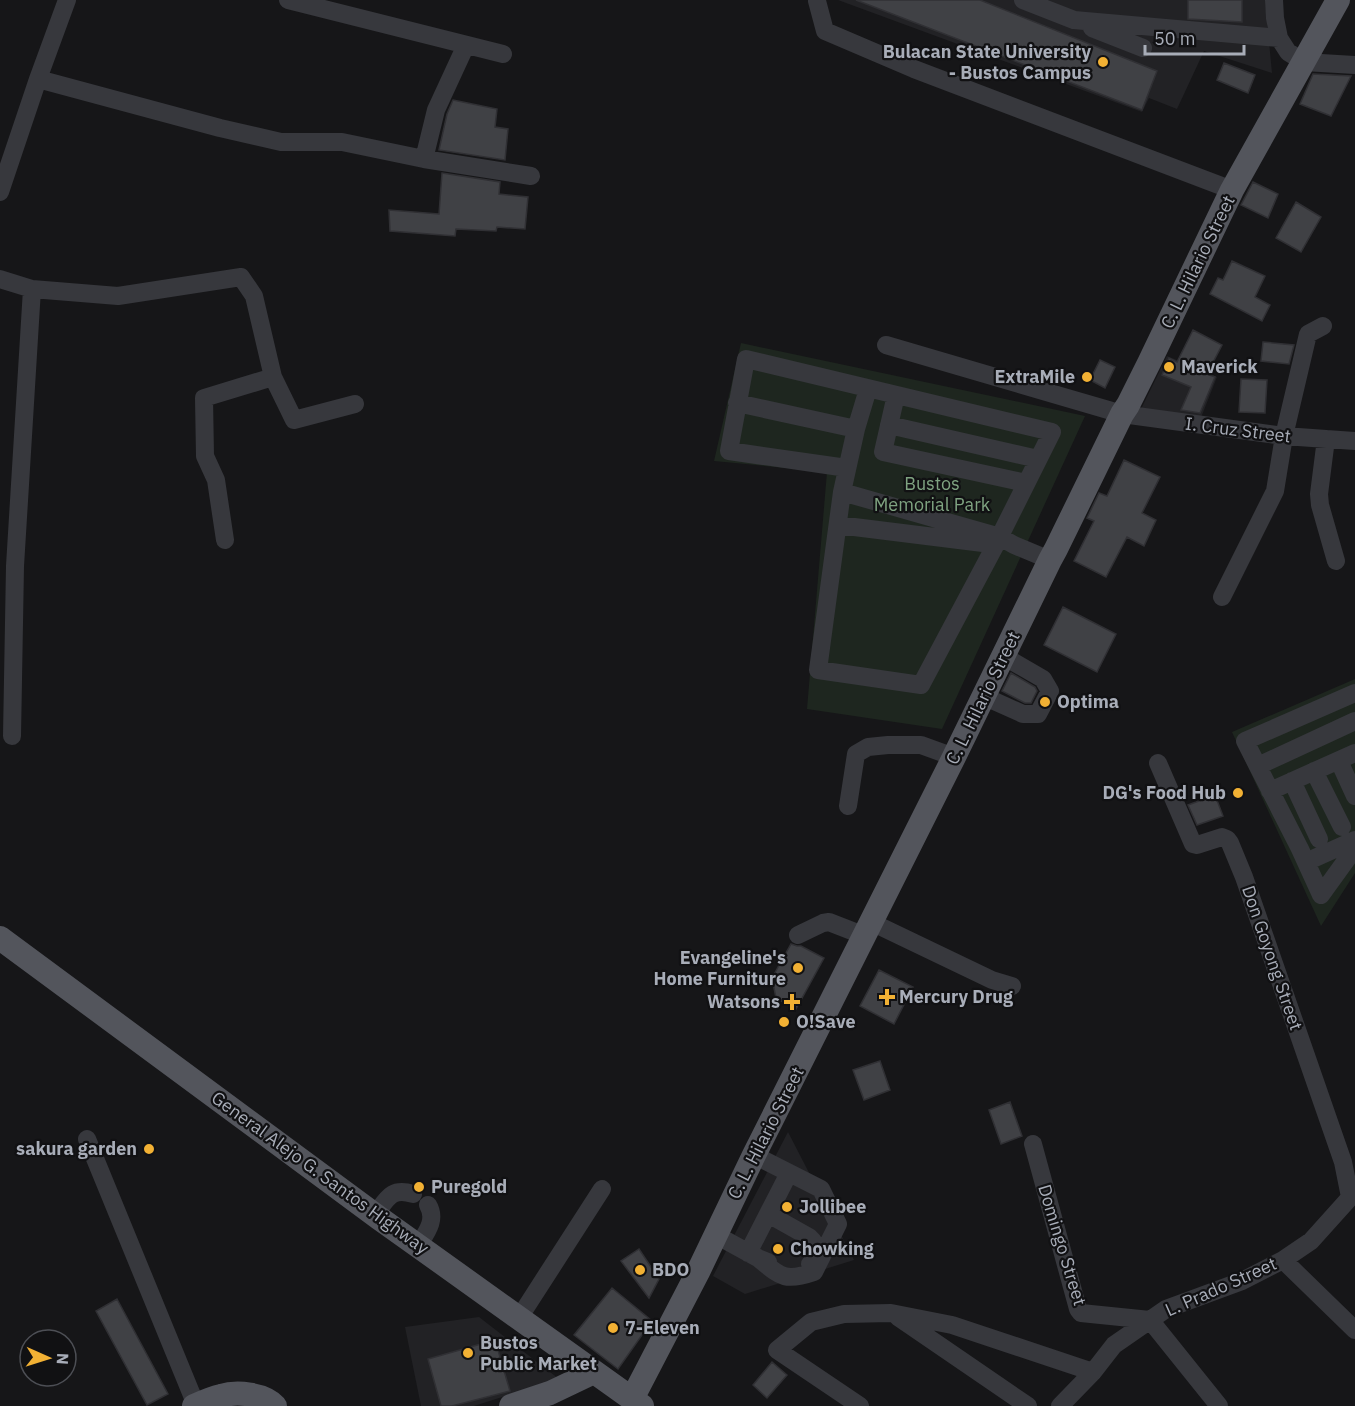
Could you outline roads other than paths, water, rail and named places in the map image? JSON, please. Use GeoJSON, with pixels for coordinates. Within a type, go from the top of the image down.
{"type":"FeatureCollection","features":[{"type":"Feature","properties":{"kind":"main road","name":"C. L. Hilario Street"},"geometry":{"type":"LineString","coordinates":[[637,1402],[754,1155],[954,757],[1232,190],[1338,0]]}},
{"type":"Feature","properties":{"kind":"main road","name":"General Alejo G. Santos Highway"},"geometry":{"type":"LineString","coordinates":[[0,938],[375,1215],[637,1402]]}},
{"type":"Feature","properties":{"kind":"main road"},"geometry":{"type":"LineString","coordinates":[[511,1406],[550,1393],[594,1372]]}},
{"type":"Feature","properties":{"kind":"main road"},"geometry":{"type":"LineString","coordinates":[[195,1406],[224,1395],[256,1395],[271,1401],[275,1406]]}},
{"type":"Feature","properties":{"kind":"street"},"geometry":{"type":"LineString","coordinates":[[0,192],[67,0]]}},
{"type":"Feature","properties":{"kind":"street"},"geometry":{"type":"LineString","coordinates":[[288,0],[503,54]]}},
{"type":"Feature","properties":{"kind":"street"},"geometry":{"type":"LineString","coordinates":[[1023,0],[1143,48]]}},
{"type":"Feature","properties":{"kind":"street"},"geometry":{"type":"LineString","coordinates":[[1274,0],[1279,38],[1288,51],[1304,62],[1355,64]]}},
{"type":"Feature","properties":{"kind":"street"},"geometry":{"type":"LineString","coordinates":[[817,1],[825,31],[914,69],[1232,190]]}},
{"type":"Feature","properties":{"kind":"street"},"geometry":{"type":"LineString","coordinates":[[1074,20],[1279,38]]}},
{"type":"Feature","properties":{"kind":"street"},"geometry":{"type":"LineString","coordinates":[[424,159],[436,110],[466,45]]}},
{"type":"Feature","properties":{"kind":"street"},"geometry":{"type":"LineString","coordinates":[[38,79],[281,142],[342,142],[424,159],[531,176]]}},
{"type":"Feature","properties":{"kind":"street"},"geometry":{"type":"LineString","coordinates":[[0,279],[32,289],[118,296],[241,277],[254,296],[273,377],[294,420],[355,404]]}},
{"type":"Feature","properties":{"kind":"street"},"geometry":{"type":"LineString","coordinates":[[12,736],[8,565],[32,289]]}},
{"type":"Feature","properties":{"kind":"street"},"geometry":{"type":"LineString","coordinates":[[1222,597],[1275,491],[1284,436],[1308,334],[1323,326]]}},
{"type":"Feature","properties":{"kind":"street","name":"I. Cruz Street"},"geometry":{"type":"LineString","coordinates":[[886,345],[1122,414],[1284,436],[1355,441]]}},
{"type":"Feature","properties":{"kind":"street"},"geometry":{"type":"LineString","coordinates":[[847,468],[729,451],[746,359],[1052,432],[1026,483],[1003,542],[921,685],[818,670],[842,492],[856,429],[868,389]]}},
{"type":"Feature","properties":{"kind":"street"},"geometry":{"type":"LineString","coordinates":[[225,540],[216,480],[205,456],[204,398],[273,377]]}},
{"type":"Feature","properties":{"kind":"street"},"geometry":{"type":"LineString","coordinates":[[896,395],[883,452],[1026,483]]}},
{"type":"Feature","properties":{"kind":"street"},"geometry":{"type":"LineString","coordinates":[[737,403],[856,429]]}},
{"type":"Feature","properties":{"kind":"street"},"geometry":{"type":"LineString","coordinates":[[889,425],[1038,459]]}},
{"type":"Feature","properties":{"kind":"street"},"geometry":{"type":"LineString","coordinates":[[1326,439],[1319,494],[1336,561]]}},
{"type":"Feature","properties":{"kind":"street"},"geometry":{"type":"LineString","coordinates":[[842,492],[1003,542],[1050,560]]}},
{"type":"Feature","properties":{"kind":"street"},"geometry":{"type":"LineString","coordinates":[[838,525],[1003,542]]}},
{"type":"Feature","properties":{"kind":"street"},"geometry":{"type":"LineString","coordinates":[[983,696],[1023,714],[1038,714],[1042,707],[1050,691],[1043,679],[1003,656]]}},
{"type":"Feature","properties":{"kind":"street"},"geometry":{"type":"LineString","coordinates":[[1306,862],[1245,741],[1355,693]]}},
{"type":"Feature","properties":{"kind":"street"},"geometry":{"type":"LineString","coordinates":[[1258,766],[1355,721]]}},
{"type":"Feature","properties":{"kind":"street"},"geometry":{"type":"LineString","coordinates":[[848,806],[856,754],[868,747],[921,745],[954,757]]}},
{"type":"Feature","properties":{"kind":"street"},"geometry":{"type":"LineString","coordinates":[[1270,791],[1347,757],[1355,796]]}},
{"type":"Feature","properties":{"kind":"street","name":"Don Goyong Street"},"geometry":{"type":"LineString","coordinates":[[1158,763],[1193,844],[1197,845],[1222,837],[1230,843],[1340,1152],[1352,1194]]}},
{"type":"Feature","properties":{"kind":"street"},"geometry":{"type":"LineString","coordinates":[[1314,771],[1351,829]]}},
{"type":"Feature","properties":{"kind":"street"},"geometry":{"type":"LineString","coordinates":[[1292,782],[1319,839]]}},
{"type":"Feature","properties":{"kind":"street"},"geometry":{"type":"LineString","coordinates":[[1306,862],[1319,839],[1351,829]]}},
{"type":"Feature","properties":{"kind":"street"},"geometry":{"type":"LineString","coordinates":[[1306,862],[1351,829]]}},
{"type":"Feature","properties":{"kind":"street"},"geometry":{"type":"LineString","coordinates":[[1306,862],[1351,854]]}},
{"type":"Feature","properties":{"kind":"street"},"geometry":{"type":"LineString","coordinates":[[798,935],[829,922],[868,929],[1012,986]]}},
{"type":"Feature","properties":{"kind":"street"},"geometry":{"type":"LineString","coordinates":[[87,1138],[195,1406]]}},
{"type":"Feature","properties":{"kind":"street","name":"Domingo Street"},"geometry":{"type":"LineString","coordinates":[[1033,1144],[1078,1309],[1081,1313],[1150,1320]]}},
{"type":"Feature","properties":{"kind":"street"},"geometry":{"type":"LineString","coordinates":[[753,1255],[774,1272],[787,1278],[800,1277],[814,1272],[838,1224],[821,1189],[754,1155]]}},
{"type":"Feature","properties":{"kind":"street"},"geometry":{"type":"LineString","coordinates":[[753,1255],[768,1214],[789,1173]]}},
{"type":"Feature","properties":{"kind":"street"},"geometry":{"type":"LineString","coordinates":[[519,1318],[602,1189]]}},
{"type":"Feature","properties":{"kind":"street"},"geometry":{"type":"LineString","coordinates":[[375,1215],[389,1196],[395,1192],[413,1194]]}},
{"type":"Feature","properties":{"kind":"street","name":"L. Prado Street"},"geometry":{"type":"LineString","coordinates":[[1060,1406],[1093,1372],[1114,1345],[1166,1309],[1242,1281],[1283,1260],[1311,1241],[1352,1194]]}},
{"type":"Feature","properties":{"kind":"street"},"geometry":{"type":"LineString","coordinates":[[418,1246],[430,1228],[431,1211],[428,1205]]}},
{"type":"Feature","properties":{"kind":"street"},"geometry":{"type":"LineString","coordinates":[[716,1235],[753,1255],[790,1270],[800,1270],[812,1263],[817,1254],[817,1248],[809,1237],[768,1214]]}},
{"type":"Feature","properties":{"kind":"street"},"geometry":{"type":"LineString","coordinates":[[1283,1260],[1355,1330]]}},
{"type":"Feature","properties":{"kind":"street"},"geometry":{"type":"LineString","coordinates":[[891,1313],[1028,1406]]}},
{"type":"Feature","properties":{"kind":"street"},"geometry":{"type":"LineString","coordinates":[[860,1406],[777,1350],[811,1322],[844,1314],[891,1313],[952,1325],[1093,1372]]}},
{"type":"Feature","properties":{"kind":"street"},"geometry":{"type":"LineString","coordinates":[[1150,1320],[1219,1406]]}},
{"type":"Feature","properties":{"kind":"place","name":"Bulacan State University - Bustos Campus"},"geometry":{"type":"Point","coordinates":[1103,62]}},
{"type":"Feature","properties":{"kind":"place","name":"Maverick"},"geometry":{"type":"Point","coordinates":[1169,367]}},
{"type":"Feature","properties":{"kind":"place","name":"ExtraMile"},"geometry":{"type":"Point","coordinates":[1087,377]}},
{"type":"Feature","properties":{"kind":"place","name":"Optima"},"geometry":{"type":"Point","coordinates":[1045,702]}},
{"type":"Feature","properties":{"kind":"place","name":"DG's Food Hub"},"geometry":{"type":"Point","coordinates":[1238,793]}},
{"type":"Feature","properties":{"kind":"place","name":"Evangeline's Home Furniture"},"geometry":{"type":"Point","coordinates":[798,968]}},
{"type":"Feature","properties":{"kind":"place","name":"Mercury Drug"},"geometry":{"type":"Point","coordinates":[887,997]}},
{"type":"Feature","properties":{"kind":"place","name":"Watsons"},"geometry":{"type":"Point","coordinates":[792,1002]}},
{"type":"Feature","properties":{"kind":"place","name":"O!Save"},"geometry":{"type":"Point","coordinates":[784,1022]}},
{"type":"Feature","properties":{"kind":"place","name":"sakura garden"},"geometry":{"type":"Point","coordinates":[149,1149]}},
{"type":"Feature","properties":{"kind":"place","name":"Puregold"},"geometry":{"type":"Point","coordinates":[419,1187]}},
{"type":"Feature","properties":{"kind":"place","name":"Jollibee"},"geometry":{"type":"Point","coordinates":[787,1207]}},
{"type":"Feature","properties":{"kind":"place","name":"Chowking"},"geometry":{"type":"Point","coordinates":[778,1249]}},
{"type":"Feature","properties":{"kind":"place","name":"BDO"},"geometry":{"type":"Point","coordinates":[640,1270]}},
{"type":"Feature","properties":{"kind":"place","name":"7-Eleven"},"geometry":{"type":"Point","coordinates":[613,1328]}},
{"type":"Feature","properties":{"kind":"place","name":"Bustos Public Market"},"geometry":{"type":"Point","coordinates":[468,1353]}},
{"type":"Feature","properties":{"kind":"park label","name":"Bustos Memorial Park"},"geometry":{"type":"Point","coordinates":[932,494]}}]}
